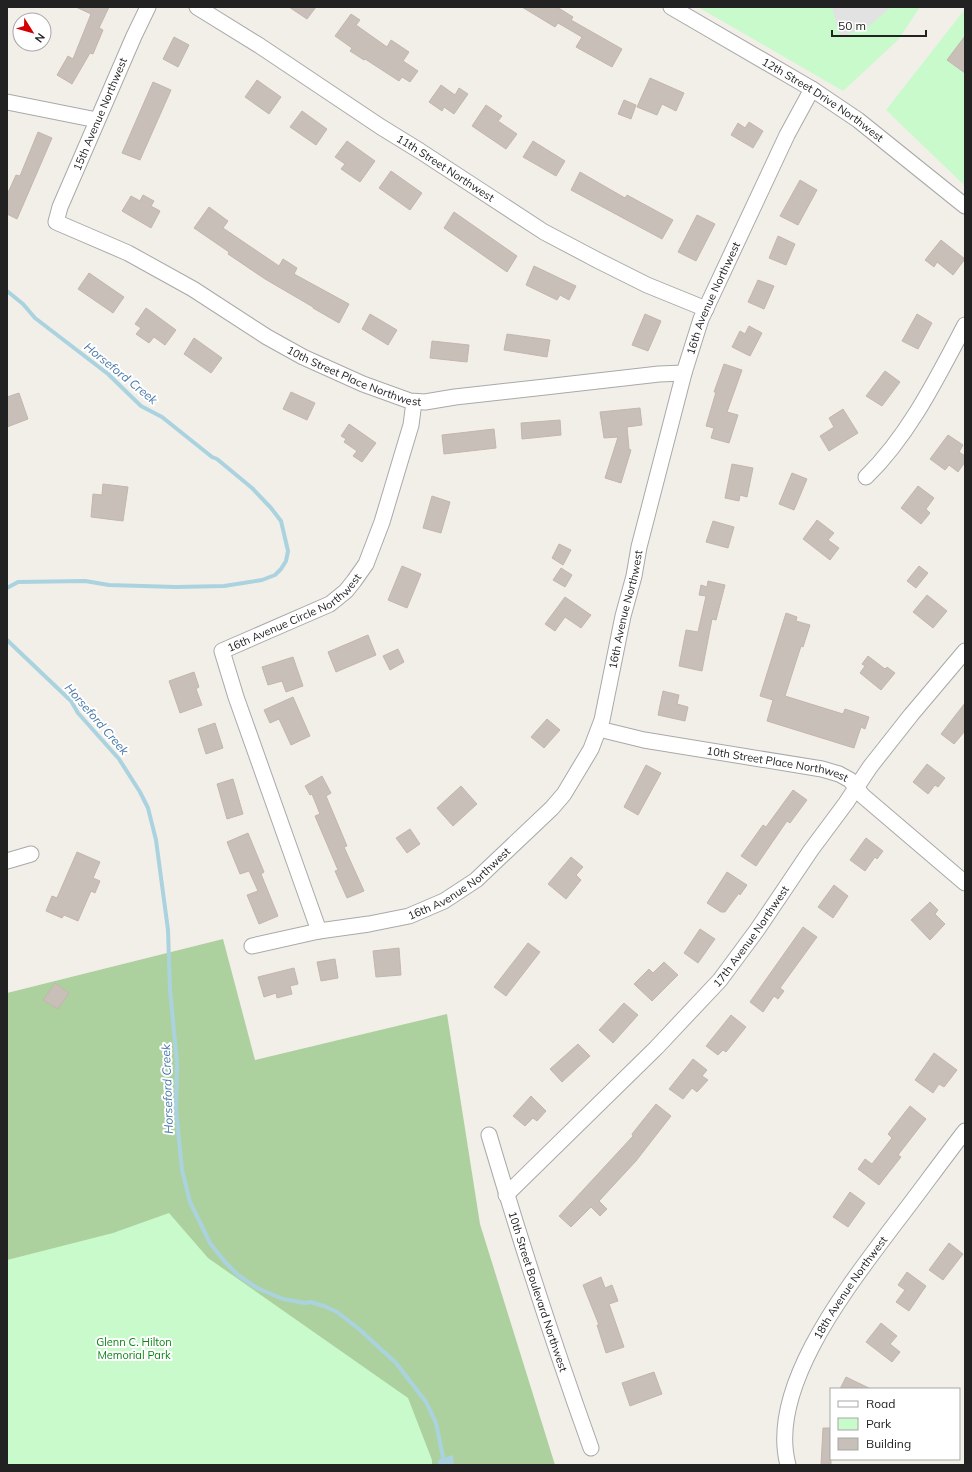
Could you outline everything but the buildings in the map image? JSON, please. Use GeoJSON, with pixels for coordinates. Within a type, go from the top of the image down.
{"type":"FeatureCollection","features":[{"type":"Feature","properties":{"kind":"street","name":"15th Avenue Northwest"},"geometry":{"type":"LineString","coordinates":[[56,222],[60,207],[97,120],[148,7]]}},
{"type":"Feature","properties":{"kind":"street","name":"11th Street Northwest"},"geometry":{"type":"LineString","coordinates":[[196,7],[266,50],[381,127],[544,232],[647,285],[706,309]]}},
{"type":"Feature","properties":{"kind":"street","name":"12th Street Drive Northwest"},"geometry":{"type":"LineString","coordinates":[[671,7],[812,89],[858,120],[965,206]]}},
{"type":"Feature","properties":{"kind":"street","name":"16th Avenue Northwest"},"geometry":{"type":"LineString","coordinates":[[252,946],[319,931],[409,916],[444,902],[476,880],[532,828],[564,794],[591,749],[599,729],[609,689],[623,616],[634,576],[639,547],[684,373],[706,309],[787,135],[812,89]]}},
{"type":"Feature","properties":{"kind":"street"},"geometry":{"type":"LineString","coordinates":[[7,102],[97,120]]}},
{"type":"Feature","properties":{"kind":"street","name":"10th Street Place Northwest"},"geometry":{"type":"LineString","coordinates":[[56,222],[128,253],[193,289],[267,337],[303,357],[363,384],[414,402],[426,402],[455,397],[659,374],[684,373]]}},
{"type":"Feature","properties":{"kind":"street"},"geometry":{"type":"LineString","coordinates":[[866,477],[880,464],[902,434],[924,399],[965,325]]}},
{"type":"Feature","properties":{"kind":"street","name":"16th Avenue Circle Northwest"},"geometry":{"type":"LineString","coordinates":[[319,931],[236,697],[222,650],[330,604],[346,591],[354,581],[366,564],[382,522],[411,425],[414,402]]}},
{"type":"Feature","properties":{"kind":"street","name":"17th Avenue Northwest"},"geometry":{"type":"LineString","coordinates":[[506,1195],[656,1048],[720,980],[870,767],[903,724],[965,651]]}},
{"type":"Feature","properties":{"kind":"street","name":"10th Street Place Northwest"},"geometry":{"type":"LineString","coordinates":[[599,729],[644,740],[822,769],[845,777],[965,883]]}},
{"type":"Feature","properties":{"kind":"street"},"geometry":{"type":"LineString","coordinates":[[7,861],[31,854]]}},
{"type":"Feature","properties":{"kind":"street","name":"18th Avenue Northwest"},"geometry":{"type":"LineString","coordinates":[[788,1465],[784,1445],[786,1417],[796,1382],[814,1344],[843,1295],[965,1131]]}},
{"type":"Feature","properties":{"kind":"street","name":"10th Street Boulevard Northwest"},"geometry":{"type":"LineString","coordinates":[[489,1135],[506,1195],[564,1374],[591,1448]]}},
{"type":"Feature","properties":{"kind":"green space"},"geometry":{"type":"Polygon","coordinates":[[[698,7],[920,7],[898,40],[843,91],[698,7]]]}},
{"type":"Feature","properties":{"kind":"green space"},"geometry":{"type":"Polygon","coordinates":[[[965,9],[965,186],[886,110],[965,9]]]}},
{"type":"Feature","properties":{"kind":"green space"},"geometry":{"type":"Polygon","coordinates":[[[223,939],[255,1060],[447,1014],[480,1224],[555,1465],[7,1465],[7,993],[223,939]]]}},
{"type":"Feature","properties":{"kind":"green space","name":"Glenn C. Hilton Memorial Park"},"geometry":{"type":"Polygon","coordinates":[[[169,1213],[208,1258],[408,1398],[432,1460],[432,1465],[7,1465],[7,1260],[113,1233],[169,1213]]]}},
{"type":"Feature","properties":{"kind":"shaded area"},"geometry":{"type":"Polygon","coordinates":[[[832,7],[891,7],[869,26],[840,37],[832,7]]]}},
{"type":"Feature","properties":{"kind":"water"},"geometry":{"type":"Polygon","coordinates":[[[453,1455],[454,1465],[438,1465],[438,1460],[453,1455]]]}},
{"type":"Feature","properties":{"kind":"waterway","name":"Horseford Creek"},"geometry":{"type":"LineString","coordinates":[[7,291],[23,304],[35,318],[108,374],[141,406],[162,417],[252,488],[281,521],[288,551],[286,561],[275,575],[262,580],[224,586],[176,587],[109,585],[85,581],[18,582],[7,588]]}},
{"type":"Feature","properties":{"kind":"waterway","name":"Horseford Creek"},"geometry":{"type":"LineString","coordinates":[[7,640],[71,701],[78,713],[119,759],[140,792],[148,808],[156,840],[168,930],[170,989],[177,1064],[176,1109],[182,1170],[190,1202],[210,1243],[225,1262],[238,1275],[257,1288],[283,1299],[305,1303],[310,1302],[337,1312],[359,1329],[396,1363],[426,1402],[436,1423],[443,1457],[442,1465]]}}]}
